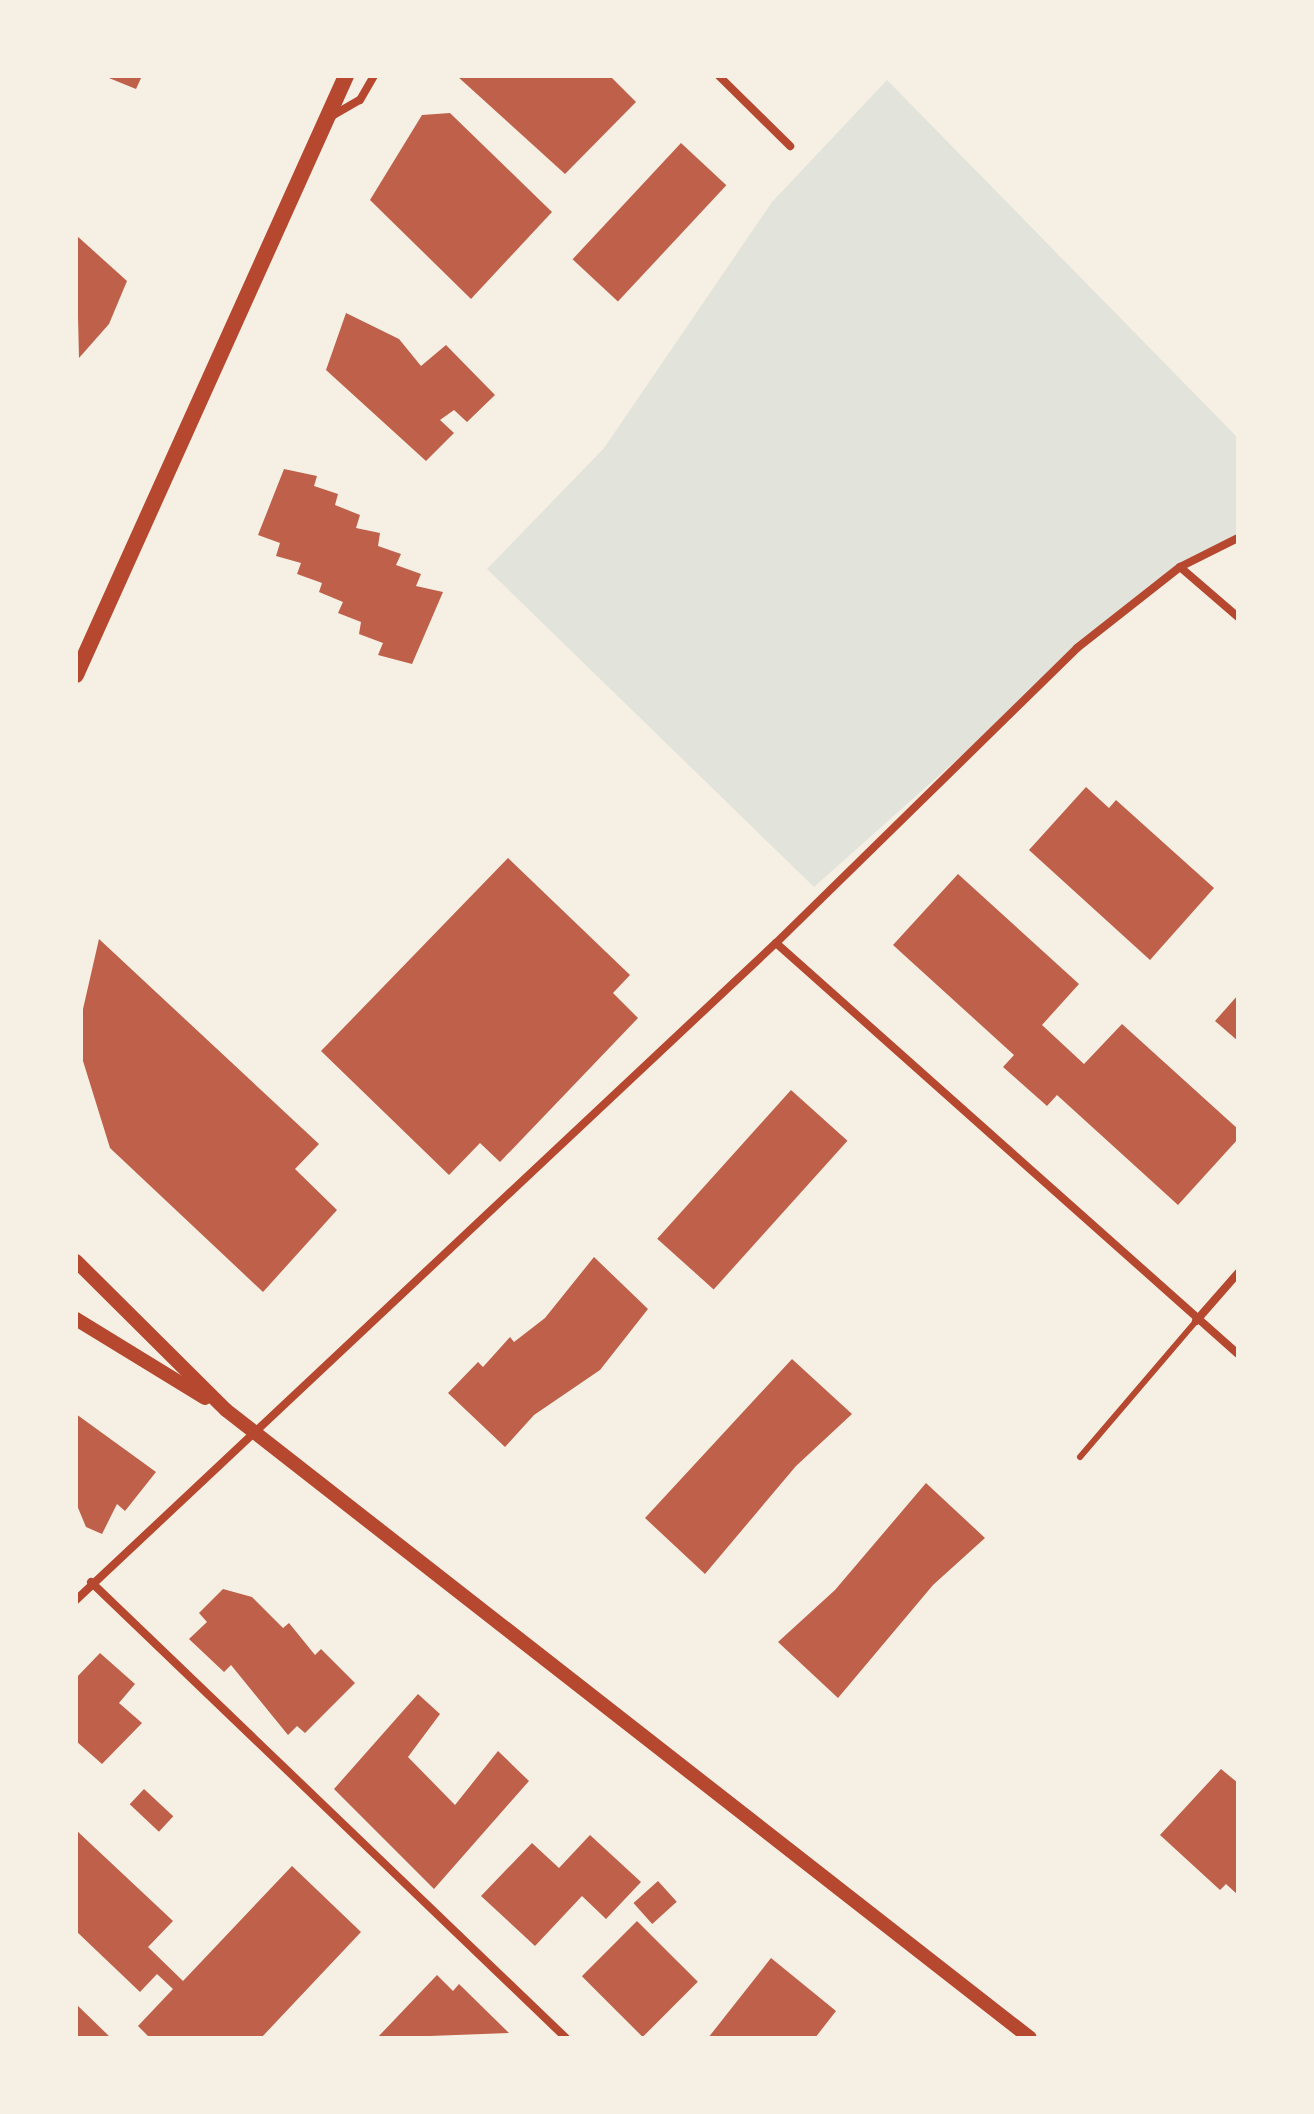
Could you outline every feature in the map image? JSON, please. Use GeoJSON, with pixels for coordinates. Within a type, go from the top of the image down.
{"type":"FeatureCollection","features":[{"type":"Feature","properties":{"kind":"main road"},"geometry":{"type":"LineString","coordinates":[[76,675],[346,76]]}},
{"type":"Feature","properties":{"kind":"street"},"geometry":{"type":"LineString","coordinates":[[330,117],[360,100],[374,76]]}},
{"type":"Feature","properties":{"kind":"street"},"geometry":{"type":"LineString","coordinates":[[719,76],[790,146]]}},
{"type":"Feature","properties":{"kind":"street"},"geometry":{"type":"LineString","coordinates":[[76,1600],[91,1582],[255,1433],[776,943],[1077,648],[1180,567],[1238,538]]}},
{"type":"Feature","properties":{"kind":"street"},"geometry":{"type":"LineString","coordinates":[[1180,567],[1238,617]]}},
{"type":"Feature","properties":{"kind":"street"},"geometry":{"type":"LineString","coordinates":[[776,943],[1196,1321],[1238,1354]]}},
{"type":"Feature","properties":{"kind":"street"},"geometry":{"type":"LineString","coordinates":[[76,1261],[226,1410],[1030,2038]]}},
{"type":"Feature","properties":{"kind":"street"},"geometry":{"type":"LineString","coordinates":[[1196,1321],[1238,1273]]}},
{"type":"Feature","properties":{"kind":"street"},"geometry":{"type":"LineString","coordinates":[[76,1319],[226,1410]]}},
{"type":"Feature","properties":{"kind":"street"},"geometry":{"type":"LineString","coordinates":[[91,1582],[566,2038]]}},
{"type":"Feature","properties":{"kind":"lane"},"geometry":{"type":"LineString","coordinates":[[1080,1457],[1196,1321]]}},
{"type":"Feature","properties":{"kind":"shaded area"},"geometry":{"type":"Polygon","coordinates":[[[887,80],[1238,438],[1238,533],[1156,582],[814,887],[487,569],[604,448],[772,202],[887,80]]]}},
{"type":"Feature","properties":{"kind":"building"},"geometry":{"type":"Polygon","coordinates":[[[104,76],[142,76],[136,89],[104,76]]]}},
{"type":"Feature","properties":{"kind":"building"},"geometry":{"type":"Polygon","coordinates":[[[457,76],[610,76],[636,102],[565,174],[457,76]]]}},
{"type":"Feature","properties":{"kind":"building"},"geometry":{"type":"Polygon","coordinates":[[[450,113],[552,212],[471,299],[370,200],[422,115],[450,113]]]}},
{"type":"Feature","properties":{"kind":"building"},"geometry":{"type":"Polygon","coordinates":[[[681,143],[726,185],[618,302],[573,259],[681,143]]]}},
{"type":"Feature","properties":{"kind":"building"},"geometry":{"type":"Polygon","coordinates":[[[76,235],[127,281],[109,324],[79,358],[76,235]]]}},
{"type":"Feature","properties":{"kind":"building"},"geometry":{"type":"Polygon","coordinates":[[[346,313],[399,339],[421,366],[446,345],[495,395],[467,422],[454,410],[440,420],[454,433],[426,461],[326,370],[346,313]]]}},
{"type":"Feature","properties":{"kind":"building"},"geometry":{"type":"Polygon","coordinates":[[[284,469],[317,476],[314,486],[338,494],[335,505],[360,515],[356,528],[380,533],[378,546],[401,554],[396,565],[421,574],[416,586],[443,592],[412,664],[378,655],[383,643],[359,634],[361,622],[338,613],[343,602],[319,592],[322,583],[297,574],[301,563],[276,556],[280,543],[258,535],[284,469]]]}},
{"type":"Feature","properties":{"kind":"building"},"geometry":{"type":"Polygon","coordinates":[[[1086,787],[1109,808],[1116,800],[1214,888],[1150,960],[1029,850],[1086,787]]]}},
{"type":"Feature","properties":{"kind":"building"},"geometry":{"type":"Polygon","coordinates":[[[508,858],[630,975],[613,993],[638,1018],[500,1162],[480,1143],[449,1175],[321,1051],[508,858]]]}},
{"type":"Feature","properties":{"kind":"building"},"geometry":{"type":"Polygon","coordinates":[[[958,874],[1079,984],[1042,1025],[1084,1064],[1122,1024],[1238,1129],[1238,1139],[1178,1205],[1057,1095],[1047,1106],[1003,1067],[1014,1055],[893,945],[958,874]]]}},
{"type":"Feature","properties":{"kind":"building"},"geometry":{"type":"Polygon","coordinates":[[[99,939],[319,1144],[295,1169],[337,1210],[263,1292],[110,1148],[83,1061],[83,1009],[99,939]]]}},
{"type":"Feature","properties":{"kind":"building"},"geometry":{"type":"Polygon","coordinates":[[[1238,995],[1238,1041],[1215,1021],[1238,995]]]}},
{"type":"Feature","properties":{"kind":"building"},"geometry":{"type":"Polygon","coordinates":[[[791,1090],[847,1141],[714,1289],[657,1239],[791,1090]]]}},
{"type":"Feature","properties":{"kind":"building"},"geometry":{"type":"Polygon","coordinates":[[[594,1257],[648,1309],[600,1370],[534,1415],[505,1447],[448,1393],[478,1362],[483,1367],[510,1337],[514,1342],[545,1318],[594,1257]]]}},
{"type":"Feature","properties":{"kind":"building"},"geometry":{"type":"Polygon","coordinates":[[[792,1359],[852,1414],[796,1466],[705,1574],[645,1518],[792,1359]]]}},
{"type":"Feature","properties":{"kind":"building"},"geometry":{"type":"Polygon","coordinates":[[[76,1414],[156,1472],[125,1511],[117,1504],[102,1534],[86,1527],[76,1503],[76,1414]]]}},
{"type":"Feature","properties":{"kind":"building"},"geometry":{"type":"Polygon","coordinates":[[[926,1483],[985,1538],[933,1585],[838,1698],[778,1642],[835,1590],[926,1483]]]}},
{"type":"Feature","properties":{"kind":"building"},"geometry":{"type":"Polygon","coordinates":[[[223,1589],[252,1597],[283,1628],[289,1623],[315,1655],[321,1649],[355,1683],[305,1733],[297,1726],[288,1735],[231,1665],[224,1672],[189,1639],[207,1622],[199,1613],[223,1589]]]}},
{"type":"Feature","properties":{"kind":"building"},"geometry":{"type":"Polygon","coordinates":[[[100,1653],[135,1684],[119,1703],[142,1723],[102,1764],[76,1741],[76,1678],[100,1653]]]}},
{"type":"Feature","properties":{"kind":"building"},"geometry":{"type":"Polygon","coordinates":[[[418,1694],[440,1714],[408,1757],[455,1805],[498,1751],[529,1781],[434,1889],[334,1789],[418,1694]]]}},
{"type":"Feature","properties":{"kind":"building"},"geometry":{"type":"Polygon","coordinates":[[[1221,1769],[1238,1783],[1238,1895],[1226,1884],[1220,1890],[1160,1835],[1221,1769]]]}},
{"type":"Feature","properties":{"kind":"building"},"geometry":{"type":"Polygon","coordinates":[[[144,1789],[173,1816],[159,1832],[130,1804],[144,1789]]]}},
{"type":"Feature","properties":{"kind":"building"},"geometry":{"type":"Polygon","coordinates":[[[76,1830],[173,1921],[148,1947],[183,1981],[292,1866],[361,1932],[261,2038],[150,2038],[138,2026],[173,1989],[157,1974],[140,1992],[76,1931],[76,1830]]]}},
{"type":"Feature","properties":{"kind":"building"},"geometry":{"type":"Polygon","coordinates":[[[590,1835],[641,1882],[606,1919],[582,1896],[535,1946],[481,1896],[532,1843],[559,1868],[590,1835]]]}},
{"type":"Feature","properties":{"kind":"building"},"geometry":{"type":"Polygon","coordinates":[[[658,1881],[677,1902],[652,1924],[633,1903],[658,1881]]]}},
{"type":"Feature","properties":{"kind":"building"},"geometry":{"type":"Polygon","coordinates":[[[637,1921],[698,1982],[643,2037],[582,1976],[637,1921]]]}},
{"type":"Feature","properties":{"kind":"building"},"geometry":{"type":"Polygon","coordinates":[[[771,1958],[836,2011],[815,2038],[708,2038],[771,1958]]]}},
{"type":"Feature","properties":{"kind":"building"},"geometry":{"type":"Polygon","coordinates":[[[437,1975],[453,1991],[459,1984],[509,2033],[377,2038],[437,1975]]]}},
{"type":"Feature","properties":{"kind":"building"},"geometry":{"type":"Polygon","coordinates":[[[76,2004],[111,2038],[76,2038],[76,2004]]]}}]}
